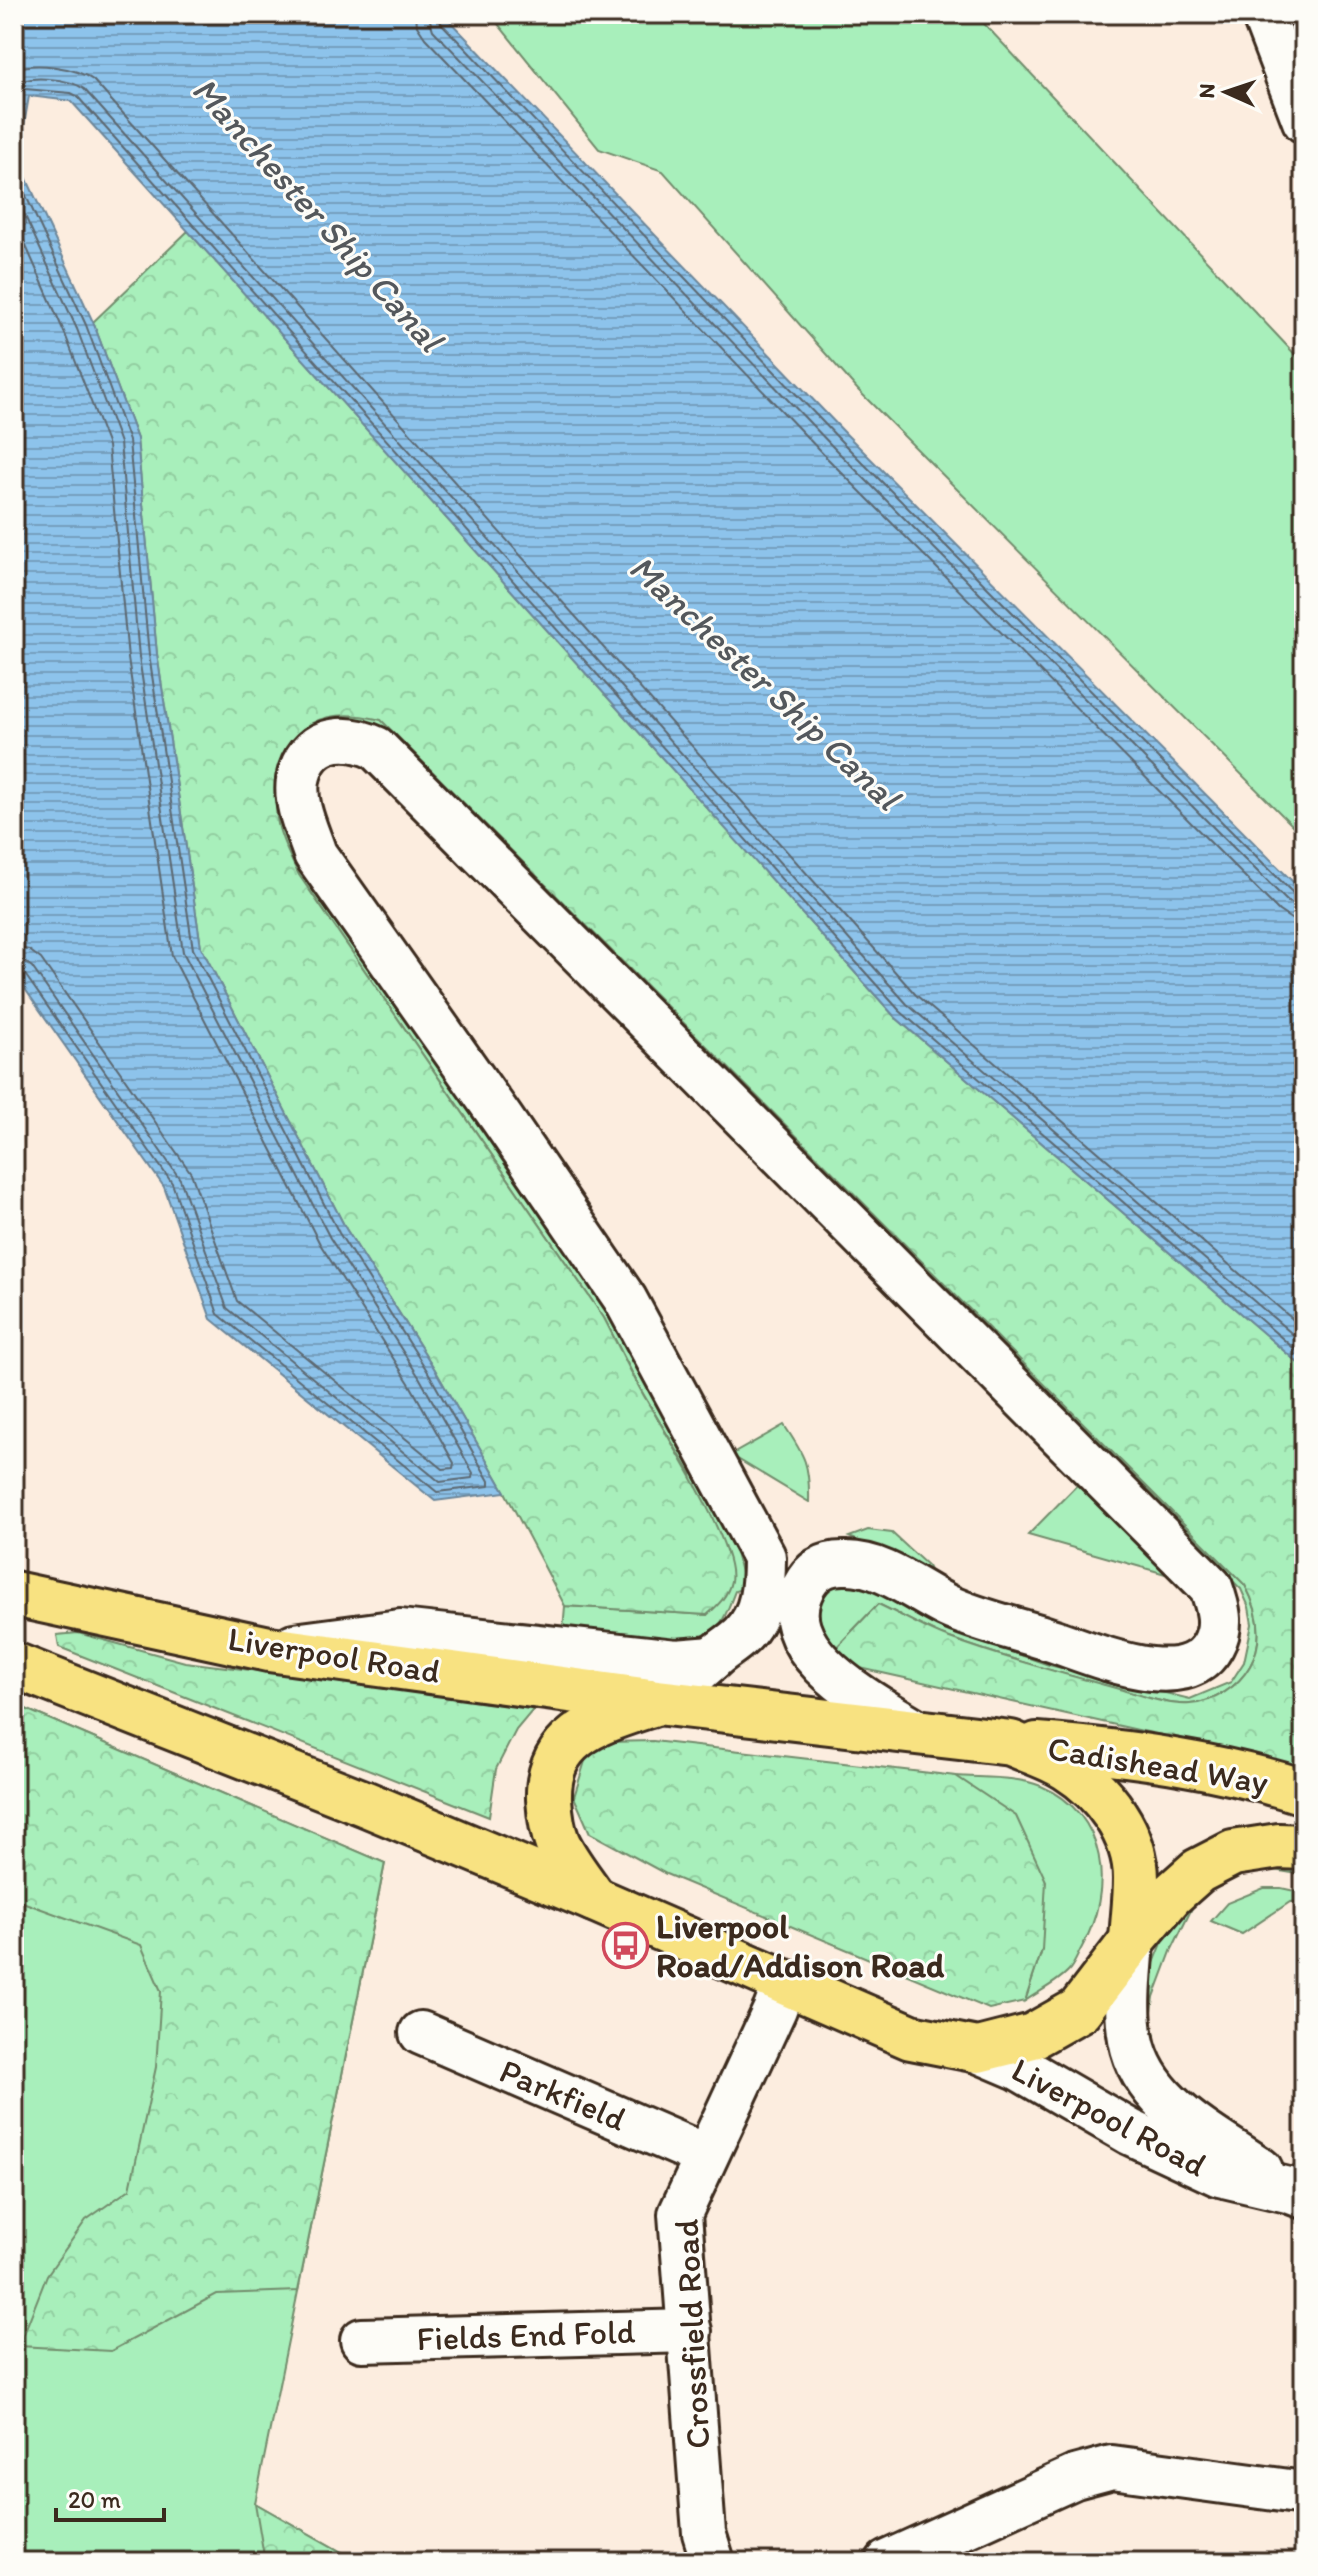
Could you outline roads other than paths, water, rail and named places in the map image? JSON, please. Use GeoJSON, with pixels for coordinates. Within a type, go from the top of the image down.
{"type":"FeatureCollection","features":[{"type":"Feature","properties":{"kind":"highway","name":"Liverpool Road"},"geometry":{"type":"LineString","coordinates":[[14,1594],[269,1649],[657,1702],[1011,1743]]}},
{"type":"Feature","properties":{"kind":"highway"},"geometry":{"type":"LineString","coordinates":[[14,1665],[366,1804],[911,2037],[978,2050]]}},
{"type":"Feature","properties":{"kind":"highway"},"geometry":{"type":"LineString","coordinates":[[594,1899],[558,1842],[550,1810],[552,1770],[570,1741],[593,1726],[657,1702]]}},
{"type":"Feature","properties":{"kind":"highway"},"geometry":{"type":"LineString","coordinates":[[1011,1743],[1064,1766],[1088,1783],[1122,1825],[1133,1855],[1136,1878],[1132,1941]]}},
{"type":"Feature","properties":{"kind":"highway","name":"Cadishead Way"},"geometry":{"type":"LineString","coordinates":[[1011,1743],[1110,1751],[1231,1771],[1304,1792]]}},
{"type":"Feature","properties":{"kind":"highway","name":"Cadishead Way"},"geometry":{"type":"LineString","coordinates":[[978,2050],[1033,2036],[1079,2010],[1171,1895],[1198,1871],[1233,1853],[1279,1846],[1304,1847]]}},
{"type":"Feature","properties":{"kind":"main road","name":"Liverpool Road"},"geometry":{"type":"LineString","coordinates":[[1132,1941],[1128,1995],[1131,2040],[1143,2071],[1158,2096],[1180,2115],[1296,2193]]}},
{"type":"Feature","properties":{"kind":"main road","name":"Liverpool Road"},"geometry":{"type":"LineString","coordinates":[[978,2050],[1018,2067],[1130,2132],[1220,2174],[1296,2193]]}},
{"type":"Feature","properties":{"kind":"street"},"geometry":{"type":"LineString","coordinates":[[1263,14],[1304,121]]}},
{"type":"Feature","properties":{"kind":"street"},"geometry":{"type":"LineString","coordinates":[[657,1702],[692,1680],[742,1635],[755,1617],[764,1588],[764,1557],[625,1299],[315,854],[301,814],[298,782],[305,762],[321,743],[340,738],[360,740],[376,748],[1211,1587],[1219,1608],[1219,1633],[1209,1653],[1192,1667],[1171,1671],[1138,1667],[949,1607],[886,1573],[861,1566],[849,1563],[826,1565],[810,1574],[798,1597],[797,1617],[802,1640],[821,1664],[849,1689],[917,1731]]}},
{"type":"Feature","properties":{"kind":"street"},"geometry":{"type":"LineString","coordinates":[[764,1557],[810,1574]]}},
{"type":"Feature","properties":{"kind":"street"},"geometry":{"type":"LineString","coordinates":[[269,1649],[400,1631],[676,1661],[713,1658]]}},
{"type":"Feature","properties":{"kind":"street","name":"Crossfield Road"},"geometry":{"type":"LineString","coordinates":[[713,2562],[704,2533],[680,2214],[785,1982]]}},
{"type":"Feature","properties":{"kind":"street","name":"Parkfield"},"geometry":{"type":"LineString","coordinates":[[421,2033],[706,2156]]}},
{"type":"Feature","properties":{"kind":"street","name":"Fields End Fold"},"geometry":{"type":"LineString","coordinates":[[362,2340],[690,2331]]}},
{"type":"Feature","properties":{"kind":"street"},"geometry":{"type":"LineString","coordinates":[[887,2562],[1075,2477],[1112,2467],[1304,2493]]}},
{"type":"Feature","properties":{"kind":"water","name":"Manchester Ship Canal"},"geometry":{"type":"Polygon","coordinates":[[[14,14],[443,14],[847,435],[1304,893],[1304,1368],[895,1017],[71,101],[29,96],[18,160],[93,322],[137,439],[157,654],[201,947],[346,1229],[434,1368],[505,1492],[435,1501],[211,1319],[164,1187],[14,969],[14,14]]]}},
{"type":"Feature","properties":{"kind":"place","name":"Liverpool Road/Addison Road"},"geometry":{"type":"Point","coordinates":[625,1946]}}]}
